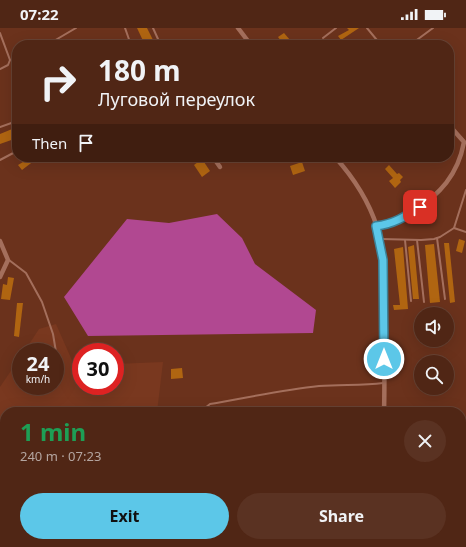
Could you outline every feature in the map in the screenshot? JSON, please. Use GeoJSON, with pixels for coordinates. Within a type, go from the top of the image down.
{"type":"FeatureCollection","features":[{"type":"Feature","properties":{"kind":"street"},"geometry":{"type":"LineString","coordinates":[[238,28],[247,40]]}},
{"type":"Feature","properties":{"kind":"street"},"geometry":{"type":"LineString","coordinates":[[376,226],[400,220],[429,202],[442,190],[453,174],[465,141],[454,130]]}},
{"type":"Feature","properties":{"kind":"street"},"geometry":{"type":"LineString","coordinates":[[216,162],[220,167]]}},
{"type":"Feature","properties":{"kind":"street"},"geometry":{"type":"LineString","coordinates":[[339,162],[355,183],[376,226],[380,239],[383,260],[384,407]]}},
{"type":"Feature","properties":{"kind":"street"},"geometry":{"type":"LineString","coordinates":[[0,241],[8,260],[0,277]]}},
{"type":"Feature","properties":{"kind":"lane"},"geometry":{"type":"LineString","coordinates":[[56,40],[76,28]]}},
{"type":"Feature","properties":{"kind":"lane"},"geometry":{"type":"LineString","coordinates":[[124,28],[129,40]]}},
{"type":"Feature","properties":{"kind":"lane"},"geometry":{"type":"LineString","coordinates":[[153,28],[158,40]]}},
{"type":"Feature","properties":{"kind":"lane"},"geometry":{"type":"LineString","coordinates":[[323,38],[336,28]]}},
{"type":"Feature","properties":{"kind":"lane"},"geometry":{"type":"LineString","coordinates":[[367,28],[377,40]]}},
{"type":"Feature","properties":{"kind":"lane"},"geometry":{"type":"LineString","coordinates":[[417,40],[433,28]]}},
{"type":"Feature","properties":{"kind":"lane"},"geometry":{"type":"LineString","coordinates":[[0,33],[10,60],[8,65],[0,70]]}},
{"type":"Feature","properties":{"kind":"lane"},"geometry":{"type":"LineString","coordinates":[[0,127],[12,123]]}},
{"type":"Feature","properties":{"kind":"lane"},"geometry":{"type":"LineString","coordinates":[[0,160],[12,154]]}},
{"type":"Feature","properties":{"kind":"lane"},"geometry":{"type":"LineString","coordinates":[[380,239],[417,240],[437,238],[454,228],[466,190]]}},
{"type":"Feature","properties":{"kind":"lane"},"geometry":{"type":"LineString","coordinates":[[454,228],[466,232]]}},
{"type":"Feature","properties":{"kind":"lane"},"geometry":{"type":"LineString","coordinates":[[437,238],[445,298]]}},
{"type":"Feature","properties":{"kind":"lane"},"geometry":{"type":"LineString","coordinates":[[405,240],[411,301]]}},
{"type":"Feature","properties":{"kind":"lane"},"geometry":{"type":"LineString","coordinates":[[417,240],[424,302]]}},
{"type":"Feature","properties":{"kind":"lane"},"geometry":{"type":"LineString","coordinates":[[8,260],[26,273],[42,302],[54,343]]}},
{"type":"Feature","properties":{"kind":"lane"},"geometry":{"type":"LineString","coordinates":[[206,407],[210,404],[290,390],[320,386],[369,385],[385,383]]}},
{"type":"Feature","properties":{"kind":"shaded area"},"geometry":{"type":"Polygon","coordinates":[[[217,214],[242,238],[255,264],[316,310],[313,333],[88,336],[64,297],[127,219],[169,223],[217,214]]]}},
{"type":"Feature","properties":{"kind":"shaded area"},"geometry":{"type":"Polygon","coordinates":[[[56,324],[72,360],[72,395],[124,395],[124,364],[163,362],[158,407],[0,407],[0,387],[12,369],[12,395],[64,395],[64,343],[30,343],[39,329],[56,324]]]}},
{"type":"Feature","properties":{"kind":"building"},"geometry":{"type":"Polygon","coordinates":[[[137,28],[147,28],[153,40],[143,40],[137,28]]]}},
{"type":"Feature","properties":{"kind":"building"},"geometry":{"type":"Polygon","coordinates":[[[347,28],[359,28],[341,40],[338,36],[349,30],[347,28]]]}},
{"type":"Feature","properties":{"kind":"building"},"geometry":{"type":"Polygon","coordinates":[[[284,33],[290,40],[280,40],[278,37],[284,33]]]}},
{"type":"Feature","properties":{"kind":"building"},"geometry":{"type":"Polygon","coordinates":[[[12,129],[12,140],[0,144],[0,134],[12,129]]]}},
{"type":"Feature","properties":{"kind":"building"},"geometry":{"type":"Polygon","coordinates":[[[23,162],[32,162],[22,170],[18,165],[23,162]]]}},
{"type":"Feature","properties":{"kind":"building"},"geometry":{"type":"Polygon","coordinates":[[[198,162],[204,162],[210,171],[202,177],[194,165],[198,162]]]}},
{"type":"Feature","properties":{"kind":"building"},"geometry":{"type":"Polygon","coordinates":[[[302,162],[305,171],[293,175],[290,166],[302,162]]]}},
{"type":"Feature","properties":{"kind":"building"},"geometry":{"type":"Polygon","coordinates":[[[389,165],[397,174],[399,173],[403,177],[400,180],[401,182],[395,188],[389,181],[393,178],[385,169],[389,165]]]}},
{"type":"Feature","properties":{"kind":"building"},"geometry":{"type":"Polygon","coordinates":[[[459,239],[465,241],[462,253],[456,251],[459,239]]]}},
{"type":"Feature","properties":{"kind":"building"},"geometry":{"type":"Polygon","coordinates":[[[444,243],[449,243],[455,302],[450,303],[444,243]]]}},
{"type":"Feature","properties":{"kind":"building"},"geometry":{"type":"Polygon","coordinates":[[[434,244],[440,302],[430,303],[425,245],[434,244]]]}},
{"type":"Feature","properties":{"kind":"building"},"geometry":{"type":"Polygon","coordinates":[[[414,245],[419,299],[413,299],[408,247],[414,245]]]}},
{"type":"Feature","properties":{"kind":"building"},"geometry":{"type":"Polygon","coordinates":[[[403,247],[408,309],[394,310],[393,305],[400,305],[394,249],[403,247]]]}},
{"type":"Feature","properties":{"kind":"building"},"geometry":{"type":"Polygon","coordinates":[[[8,277],[14,278],[10,300],[1,299],[3,284],[7,285],[8,277]]]}},
{"type":"Feature","properties":{"kind":"building"},"geometry":{"type":"Polygon","coordinates":[[[17,303],[23,303],[19,337],[14,336],[17,303]]]}},
{"type":"Feature","properties":{"kind":"building"},"geometry":{"type":"Polygon","coordinates":[[[182,368],[183,378],[171,379],[171,369],[182,368]]]}},
{"type":"Feature","properties":{"kind":"route"},"geometry":{"type":"LineString","coordinates":[[384,359],[383,260],[380,239],[376,226],[400,220],[420,207]]}}]}
